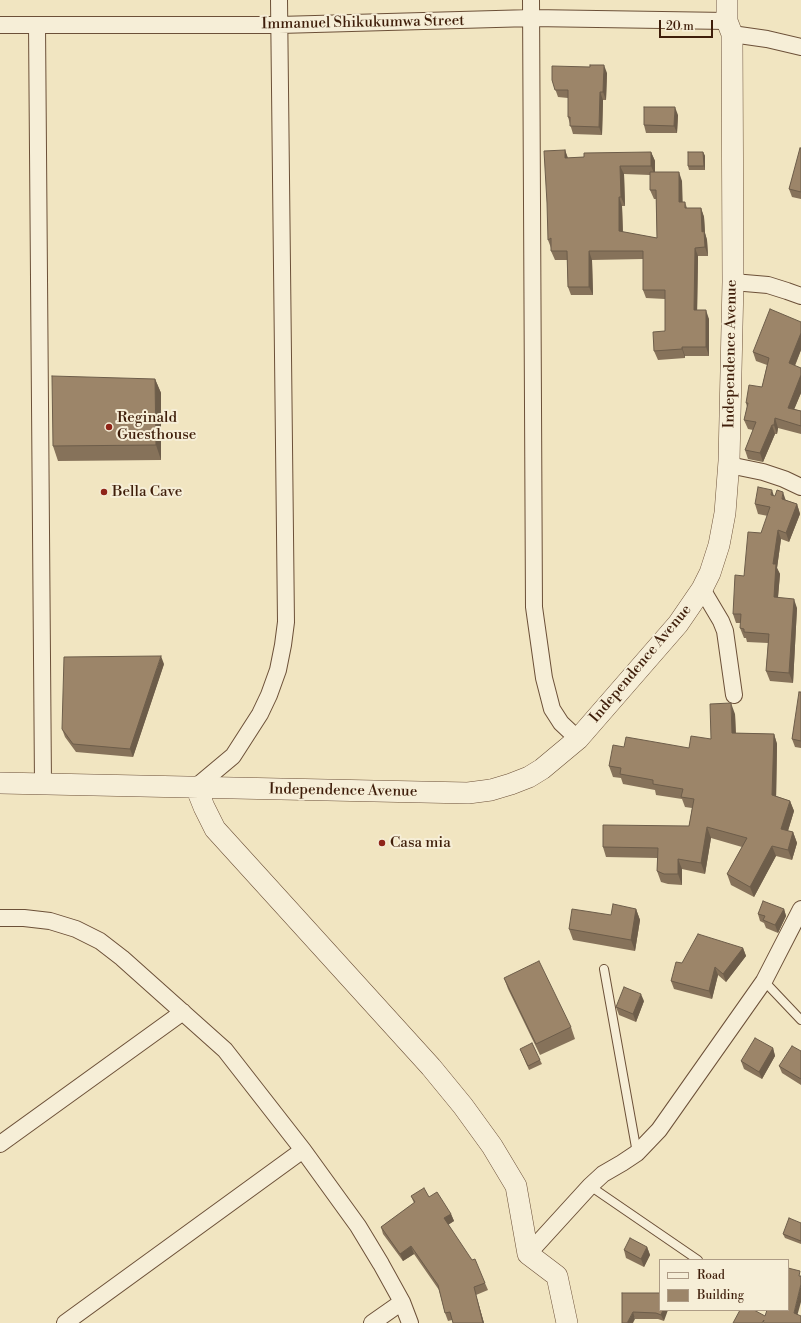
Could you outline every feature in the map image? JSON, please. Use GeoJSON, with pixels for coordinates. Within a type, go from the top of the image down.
{"type":"FeatureCollection","features":[{"type":"Feature","properties":{"kind":"street"},"geometry":{"type":"LineString","coordinates":[[279,0],[286,622],[278,670],[260,714],[233,756],[196,787],[215,829],[425,1061],[463,1106],[492,1146],[516,1186],[528,1254],[557,1276],[567,1323]]}},
{"type":"Feature","properties":{"kind":"street"},"geometry":{"type":"LineString","coordinates":[[531,0],[534,607],[544,678],[552,709],[561,723],[578,739]]}},
{"type":"Feature","properties":{"kind":"street","name":"Independence Avenue"},"geometry":{"type":"LineString","coordinates":[[0,783],[423,793],[476,792],[491,790],[529,777],[542,769],[578,739],[678,624],[702,589],[710,573],[720,545],[725,513],[729,465],[733,282],[730,28],[727,0]]}},
{"type":"Feature","properties":{"kind":"street","name":"Immanuel Shikukumwa Street"},"geometry":{"type":"LineString","coordinates":[[0,25],[279,25],[532,18],[730,28],[801,47]]}},
{"type":"Feature","properties":{"kind":"street"},"geometry":{"type":"LineString","coordinates":[[37,25],[43,783]]}},
{"type":"Feature","properties":{"kind":"street"},"geometry":{"type":"LineString","coordinates":[[733,282],[768,285],[787,290],[801,296]]}},
{"type":"Feature","properties":{"kind":"street"},"geometry":{"type":"LineString","coordinates":[[729,465],[763,472],[801,487]]}},
{"type":"Feature","properties":{"kind":"street"},"geometry":{"type":"LineString","coordinates":[[702,589],[725,631],[734,695]]}},
{"type":"Feature","properties":{"kind":"street"},"geometry":{"type":"LineString","coordinates":[[528,1254],[590,1186],[603,1174],[636,1153],[659,1130],[764,981],[801,909]]}},
{"type":"Feature","properties":{"kind":"street"},"geometry":{"type":"LineString","coordinates":[[0,918],[24,918],[50,921],[76,929],[100,941],[122,958],[225,1050],[303,1150],[358,1226],[402,1302],[410,1323]]}},
{"type":"Feature","properties":{"kind":"street"},"geometry":{"type":"LineString","coordinates":[[0,1144],[183,1012]]}},
{"type":"Feature","properties":{"kind":"street"},"geometry":{"type":"LineString","coordinates":[[65,1323],[303,1150]]}},
{"type":"Feature","properties":{"kind":"street"},"geometry":{"type":"LineString","coordinates":[[372,1323],[402,1302]]}},
{"type":"Feature","properties":{"kind":"lane"},"geometry":{"type":"LineString","coordinates":[[604,969],[636,1153]]}},
{"type":"Feature","properties":{"kind":"lane"},"geometry":{"type":"LineString","coordinates":[[764,981],[801,1020]]}},
{"type":"Feature","properties":{"kind":"lane"},"geometry":{"type":"LineString","coordinates":[[590,1186],[697,1259]]}},
{"type":"Feature","properties":{"kind":"building"},"geometry":{"type":"Polygon","coordinates":[[[590,65],[604,65],[603,92],[600,92],[599,127],[570,126],[570,117],[568,117],[568,90],[555,90],[552,80],[552,66],[590,67],[590,65]]]}},
{"type":"Feature","properties":{"kind":"building"},"geometry":{"type":"Polygon","coordinates":[[[644,107],[675,107],[674,126],[644,125],[644,107]]]}},
{"type":"Feature","properties":{"kind":"building"},"geometry":{"type":"Polygon","coordinates":[[[801,148],[801,192],[789,189],[801,148]]]}},
{"type":"Feature","properties":{"kind":"building"},"geometry":{"type":"Polygon","coordinates":[[[565,150],[565,158],[584,157],[584,153],[651,152],[651,166],[620,166],[621,197],[619,197],[619,231],[657,238],[656,190],[650,190],[650,172],[679,172],[679,202],[685,202],[685,208],[701,208],[702,232],[704,231],[705,247],[695,248],[694,310],[706,310],[706,347],[682,347],[682,349],[654,351],[653,332],[665,331],[665,290],[643,290],[643,251],[589,251],[589,287],[568,287],[567,251],[551,251],[551,238],[548,240],[544,151],[565,150]]]}},
{"type":"Feature","properties":{"kind":"building"},"geometry":{"type":"Polygon","coordinates":[[[688,152],[703,152],[704,166],[688,166],[688,152]]]}},
{"type":"Feature","properties":{"kind":"building"},"geometry":{"type":"Polygon","coordinates":[[[770,309],[801,322],[801,333],[789,363],[801,368],[801,375],[788,408],[801,411],[801,426],[775,418],[774,425],[772,425],[760,453],[745,450],[756,422],[744,420],[748,403],[746,403],[749,385],[762,387],[769,358],[753,352],[770,309]]]}},
{"type":"Feature","properties":{"kind":"building","name":"Reginald Guesthouse"},"geometry":{"type":"Polygon","coordinates":[[[52,376],[155,379],[156,445],[53,446],[52,376]]]}},
{"type":"Feature","properties":{"kind":"building"},"geometry":{"type":"Polygon","coordinates":[[[758,487],[772,490],[771,495],[775,496],[777,490],[783,492],[782,499],[797,504],[786,533],[778,530],[773,564],[776,564],[774,597],[794,599],[789,673],[766,671],[769,634],[744,632],[744,629],[740,628],[741,614],[733,614],[735,575],[744,576],[748,532],[761,533],[770,507],[755,504],[758,487]]]}},
{"type":"Feature","properties":{"kind":"building"},"geometry":{"type":"Polygon","coordinates":[[[161,656],[130,749],[73,744],[62,729],[64,657],[161,656]]]}},
{"type":"Feature","properties":{"kind":"building"},"geometry":{"type":"Polygon","coordinates":[[[799,692],[801,692],[801,741],[792,739],[799,692]]]}},
{"type":"Feature","properties":{"kind":"building"},"geometry":{"type":"Polygon","coordinates":[[[731,703],[732,733],[774,734],[772,795],[790,801],[781,829],[793,832],[788,850],[772,846],[750,887],[727,874],[747,838],[707,827],[701,863],[678,859],[678,874],[664,874],[657,871],[658,848],[603,847],[603,825],[689,826],[694,799],[681,797],[683,789],[653,784],[653,780],[620,774],[621,768],[609,766],[613,745],[624,747],[626,737],[689,748],[691,736],[711,739],[710,704],[731,703]]]}},
{"type":"Feature","properties":{"kind":"building"},"geometry":{"type":"Polygon","coordinates":[[[763,901],[784,909],[775,925],[763,920],[765,916],[758,914],[763,901]]]}},
{"type":"Feature","properties":{"kind":"building"},"geometry":{"type":"Polygon","coordinates":[[[613,904],[636,909],[631,940],[569,929],[572,909],[611,915],[613,904]]]}},
{"type":"Feature","properties":{"kind":"building"},"geometry":{"type":"Polygon","coordinates":[[[698,934],[743,948],[723,974],[715,967],[709,991],[671,981],[676,962],[682,963],[698,934]]]}},
{"type":"Feature","properties":{"kind":"building"},"geometry":{"type":"Polygon","coordinates":[[[539,961],[571,1027],[536,1044],[504,978],[539,961]]]}},
{"type":"Feature","properties":{"kind":"building"},"geometry":{"type":"Polygon","coordinates":[[[624,987],[641,994],[633,1014],[616,1007],[624,987]]]}},
{"type":"Feature","properties":{"kind":"building"},"geometry":{"type":"Polygon","coordinates":[[[755,1038],[773,1048],[759,1072],[741,1061],[755,1038]]]}},
{"type":"Feature","properties":{"kind":"building"},"geometry":{"type":"Polygon","coordinates":[[[532,1043],[540,1060],[528,1066],[520,1049],[532,1043]]]}},
{"type":"Feature","properties":{"kind":"building"},"geometry":{"type":"Polygon","coordinates":[[[792,1046],[801,1051],[801,1079],[779,1066],[792,1046]]]}},
{"type":"Feature","properties":{"kind":"building"},"geometry":{"type":"Polygon","coordinates":[[[424,1188],[429,1197],[437,1192],[451,1214],[444,1218],[472,1260],[475,1259],[485,1283],[474,1287],[483,1323],[453,1323],[450,1312],[445,1313],[438,1285],[411,1246],[400,1254],[381,1227],[415,1202],[411,1196],[424,1188]]]}},
{"type":"Feature","properties":{"kind":"building"},"geometry":{"type":"Polygon","coordinates":[[[789,1218],[801,1223],[801,1241],[783,1234],[789,1218]]]}},
{"type":"Feature","properties":{"kind":"building"},"geometry":{"type":"Polygon","coordinates":[[[630,1238],[647,1247],[641,1259],[624,1250],[630,1238]]]}},
{"type":"Feature","properties":{"kind":"building"},"geometry":{"type":"Polygon","coordinates":[[[789,1268],[800,1271],[799,1276],[801,1276],[801,1284],[794,1313],[801,1316],[801,1323],[765,1323],[763,1322],[764,1320],[762,1323],[733,1323],[739,1311],[756,1311],[765,1316],[767,1311],[789,1311],[789,1268]]]}},
{"type":"Feature","properties":{"kind":"building"},"geometry":{"type":"Polygon","coordinates":[[[622,1293],[659,1293],[659,1311],[663,1311],[661,1315],[656,1313],[633,1312],[627,1323],[622,1323],[622,1293]]]}},
{"type":"Feature","properties":{"kind":"place","name":"Reginald Guesthouse"},"geometry":{"type":"Point","coordinates":[109,427]}},
{"type":"Feature","properties":{"kind":"place","name":"Bella Cave"},"geometry":{"type":"Point","coordinates":[104,492]}},
{"type":"Feature","properties":{"kind":"place","name":"Casa mia"},"geometry":{"type":"Point","coordinates":[382,843]}}]}
